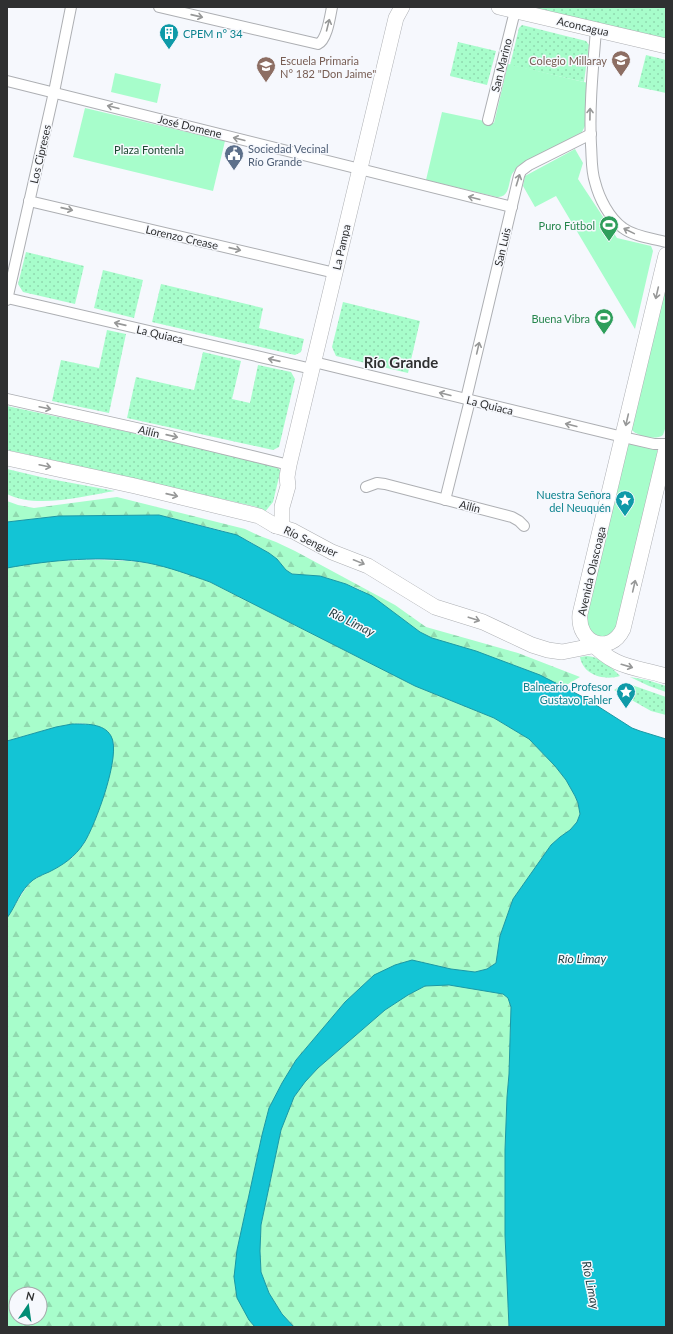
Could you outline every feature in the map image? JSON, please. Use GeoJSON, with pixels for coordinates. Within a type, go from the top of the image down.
{"type":"FeatureCollection","features":[{"type":"Feature","properties":{"kind":"main road","name":"Aconcagua"},"geometry":{"type":"LineString","coordinates":[[499,7],[666,46]]}},
{"type":"Feature","properties":{"kind":"main road","name":"La Pampa"},"geometry":{"type":"LineString","coordinates":[[273,524],[268,514],[274,507],[281,484],[288,471],[398,11]]}},
{"type":"Feature","properties":{"kind":"main road","name":"Avenida Olascoaga"},"geometry":{"type":"LineString","coordinates":[[595,643],[582,631],[580,625],[580,614],[666,255]]}},
{"type":"Feature","properties":{"kind":"main road"},"geometry":{"type":"LineString","coordinates":[[595,643],[616,640],[621,634],[625,624],[666,449]]}},
{"type":"Feature","properties":{"kind":"main road","name":"Río Senguer"},"geometry":{"type":"LineString","coordinates":[[7,458],[249,513],[263,518],[273,524],[296,532],[332,552],[368,566],[435,607],[483,622],[532,645],[548,650],[562,652],[595,643]]}},
{"type":"Feature","properties":{"kind":"main road"},"geometry":{"type":"LineString","coordinates":[[595,643],[605,655],[620,664],[666,676]]}},
{"type":"Feature","properties":{"kind":"street","name":"Los Cipreses"},"geometry":{"type":"LineString","coordinates":[[7,299],[54,92],[71,7]]}},
{"type":"Feature","properties":{"kind":"street"},"geometry":{"type":"LineString","coordinates":[[159,7],[314,44],[321,43],[325,36],[332,7]]}},
{"type":"Feature","properties":{"kind":"street","name":"San Marino"},"geometry":{"type":"LineString","coordinates":[[488,120],[515,10]]}},
{"type":"Feature","properties":{"kind":"street"},"geometry":{"type":"LineString","coordinates":[[596,30],[591,104],[592,172],[594,182],[608,212],[618,224],[628,232],[666,242]]}},
{"type":"Feature","properties":{"kind":"street","name":"José Domene"},"geometry":{"type":"LineString","coordinates":[[7,81],[512,207]]}},
{"type":"Feature","properties":{"kind":"street","name":"San Luis"},"geometry":{"type":"LineString","coordinates":[[445,500],[519,176],[525,168],[591,134]]}},
{"type":"Feature","properties":{"kind":"street","name":"Lorenzo Crease"},"geometry":{"type":"LineString","coordinates":[[29,200],[335,273]]}},
{"type":"Feature","properties":{"kind":"street","name":"La Quiaca"},"geometry":{"type":"LineString","coordinates":[[7,299],[468,400],[654,444],[666,444]]}},
{"type":"Feature","properties":{"kind":"street","name":"Ailín"},"geometry":{"type":"LineString","coordinates":[[7,400],[154,432],[288,471]]}},
{"type":"Feature","properties":{"kind":"street","name":"Ailín"},"geometry":{"type":"LineString","coordinates":[[366,487],[374,484],[381,484],[516,518],[524,526]]}},
{"type":"Feature","properties":{"kind":"green space"},"geometry":{"type":"Polygon","coordinates":[[[529,7],[666,7],[666,40],[529,7]]]}},
{"type":"Feature","properties":{"kind":"green space"},"geometry":{"type":"Polygon","coordinates":[[[522,25],[586,41],[589,45],[584,82],[510,65],[519,28],[522,25]]]}},
{"type":"Feature","properties":{"kind":"green space"},"geometry":{"type":"Polygon","coordinates":[[[458,42],[496,51],[487,85],[450,76],[458,42]]]}},
{"type":"Feature","properties":{"kind":"green space"},"geometry":{"type":"Polygon","coordinates":[[[646,55],[666,60],[666,93],[638,87],[646,55]]]}},
{"type":"Feature","properties":{"kind":"green space"},"geometry":{"type":"Polygon","coordinates":[[[508,64],[588,83],[585,126],[582,132],[518,166],[512,174],[506,193],[501,197],[426,180],[442,112],[494,123],[508,64]]]}},
{"type":"Feature","properties":{"kind":"green space"},"geometry":{"type":"Polygon","coordinates":[[[115,73],[161,84],[157,103],[111,92],[115,73]]]}},
{"type":"Feature","properties":{"kind":"green space","name":"Plaza Fontenla"},"geometry":{"type":"Polygon","coordinates":[[[85,108],[225,141],[213,191],[73,157],[85,108]]]}},
{"type":"Feature","properties":{"kind":"green space","name":"Puro Fútbol"},"geometry":{"type":"Polygon","coordinates":[[[575,149],[583,163],[578,179],[617,238],[651,246],[653,251],[635,329],[556,196],[535,207],[523,186],[525,176],[575,149]]]}},
{"type":"Feature","properties":{"kind":"green space"},"geometry":{"type":"Polygon","coordinates":[[[26,252],[84,266],[75,304],[23,292],[18,284],[26,252]]]}},
{"type":"Feature","properties":{"kind":"green space"},"geometry":{"type":"Polygon","coordinates":[[[103,270],[143,280],[134,318],[94,308],[103,270]]]}},
{"type":"Feature","properties":{"kind":"green space"},"geometry":{"type":"Polygon","coordinates":[[[666,272],[666,426],[663,435],[656,438],[651,438],[641,436],[631,429],[666,272]]]}},
{"type":"Feature","properties":{"kind":"green space"},"geometry":{"type":"Polygon","coordinates":[[[161,284],[263,308],[259,328],[304,339],[301,352],[295,355],[152,322],[161,284]]]}},
{"type":"Feature","properties":{"kind":"green space"},"geometry":{"type":"Polygon","coordinates":[[[343,302],[420,321],[408,373],[336,356],[332,347],[343,302]]]}},
{"type":"Feature","properties":{"kind":"green space"},"geometry":{"type":"Polygon","coordinates":[[[107,330],[126,334],[109,413],[52,401],[61,360],[99,368],[107,330]]]}},
{"type":"Feature","properties":{"kind":"green space"},"geometry":{"type":"Polygon","coordinates":[[[203,352],[241,361],[232,399],[250,403],[258,365],[291,372],[295,379],[279,447],[273,450],[127,418],[136,377],[194,390],[203,352]]]}},
{"type":"Feature","properties":{"kind":"green space"},"geometry":{"type":"Polygon","coordinates":[[[7,406],[152,437],[277,467],[280,470],[280,473],[273,502],[264,513],[260,513],[257,507],[7,450],[7,406]]]}},
{"type":"Feature","properties":{"kind":"green space"},"geometry":{"type":"Polygon","coordinates":[[[631,443],[654,448],[658,451],[619,628],[604,638],[590,634],[584,614],[627,446],[631,443]]]}},
{"type":"Feature","properties":{"kind":"green space"},"geometry":{"type":"Polygon","coordinates":[[[7,469],[45,478],[115,491],[60,500],[32,501],[7,494],[7,469]]]}},
{"type":"Feature","properties":{"kind":"green space"},"geometry":{"type":"Polygon","coordinates":[[[117,497],[245,529],[295,551],[395,605],[426,627],[518,653],[580,677],[563,687],[522,668],[432,638],[420,632],[381,603],[359,589],[320,576],[292,574],[269,553],[247,540],[224,531],[159,515],[59,516],[7,522],[7,501],[34,508],[117,497]]]}},
{"type":"Feature","properties":{"kind":"green space"},"geometry":{"type":"Polygon","coordinates":[[[116,560],[155,564],[210,582],[415,686],[494,718],[529,739],[555,766],[566,780],[578,803],[580,813],[577,822],[570,830],[551,845],[513,899],[500,936],[496,963],[487,969],[475,972],[451,969],[374,975],[345,1002],[296,1060],[269,1108],[237,1250],[249,1320],[255,1327],[7,1327],[7,918],[27,886],[34,879],[72,858],[84,844],[106,789],[114,743],[89,725],[80,723],[7,741],[7,568],[35,562],[116,560]]]}},
{"type":"Feature","properties":{"kind":"green space"},"geometry":{"type":"Polygon","coordinates":[[[587,656],[601,660],[620,676],[607,678],[590,672],[585,668],[580,657],[587,656]]]}},
{"type":"Feature","properties":{"kind":"green space"},"geometry":{"type":"Polygon","coordinates":[[[630,677],[647,680],[666,686],[666,692],[649,686],[630,677]]]}},
{"type":"Feature","properties":{"kind":"green space"},"geometry":{"type":"Polygon","coordinates":[[[629,684],[666,697],[666,715],[651,711],[614,690],[620,686],[629,684]]]}},
{"type":"Feature","properties":{"kind":"green space"},"geometry":{"type":"Polygon","coordinates":[[[435,984],[465,987],[503,994],[508,998],[511,1007],[505,1150],[505,1235],[509,1327],[294,1327],[282,1314],[269,1293],[261,1272],[260,1251],[261,1225],[281,1130],[287,1114],[294,1097],[318,1068],[385,1010],[425,986],[435,984]]]}},
{"type":"Feature","properties":{"kind":"water","name":"Río Limay"},"geometry":{"type":"Polygon","coordinates":[[[159,515],[237,535],[269,553],[292,574],[320,576],[346,584],[372,596],[420,632],[432,638],[476,651],[540,675],[585,698],[632,728],[666,739],[666,1327],[509,1327],[505,1235],[505,1150],[511,1007],[508,998],[503,994],[449,985],[425,986],[385,1010],[318,1068],[294,1097],[281,1130],[261,1225],[260,1251],[261,1272],[269,1293],[282,1314],[294,1327],[255,1327],[249,1320],[237,1298],[234,1277],[237,1250],[269,1108],[296,1060],[345,1002],[374,975],[395,965],[412,960],[451,969],[475,972],[487,969],[496,963],[500,936],[513,899],[551,845],[570,830],[577,822],[580,814],[578,803],[566,780],[555,766],[529,739],[494,718],[415,686],[210,582],[179,571],[148,563],[114,559],[59,561],[7,568],[7,522],[59,516],[159,515]]]}},
{"type":"Feature","properties":{"kind":"water"},"geometry":{"type":"Polygon","coordinates":[[[72,724],[99,726],[111,736],[113,758],[106,790],[84,843],[73,856],[64,863],[33,880],[21,893],[7,918],[7,741],[72,724]]]}},
{"type":"Feature","properties":{"kind":"place","name":"CPEM n° 34"},"geometry":{"type":"Point","coordinates":[169,50]}},
{"type":"Feature","properties":{"kind":"place","name":"Colegio Millaray"},"geometry":{"type":"Point","coordinates":[621,77]}},
{"type":"Feature","properties":{"kind":"place","name":"Escuela Primaria N° 182 \"Don Jaime\""},"geometry":{"type":"Point","coordinates":[266,83]}},
{"type":"Feature","properties":{"kind":"place","name":"Sociedad Vecinal Río Grande"},"geometry":{"type":"Point","coordinates":[234,171]}},
{"type":"Feature","properties":{"kind":"place","name":"Puro Fútbol"},"geometry":{"type":"Point","coordinates":[609,242]}},
{"type":"Feature","properties":{"kind":"place","name":"Buena Vibra"},"geometry":{"type":"Point","coordinates":[604,335]}},
{"type":"Feature","properties":{"kind":"place","name":"Nuestra Señora del Neuquén"},"geometry":{"type":"Point","coordinates":[625,517]}},
{"type":"Feature","properties":{"kind":"place","name":"Balneario Profesor Gustavo Fahler"},"geometry":{"type":"Point","coordinates":[626,709]}},
{"type":"Feature","properties":{"kind":"district","name":"Río Grande"},"geometry":{"type":"Point","coordinates":[401,362]}}]}
